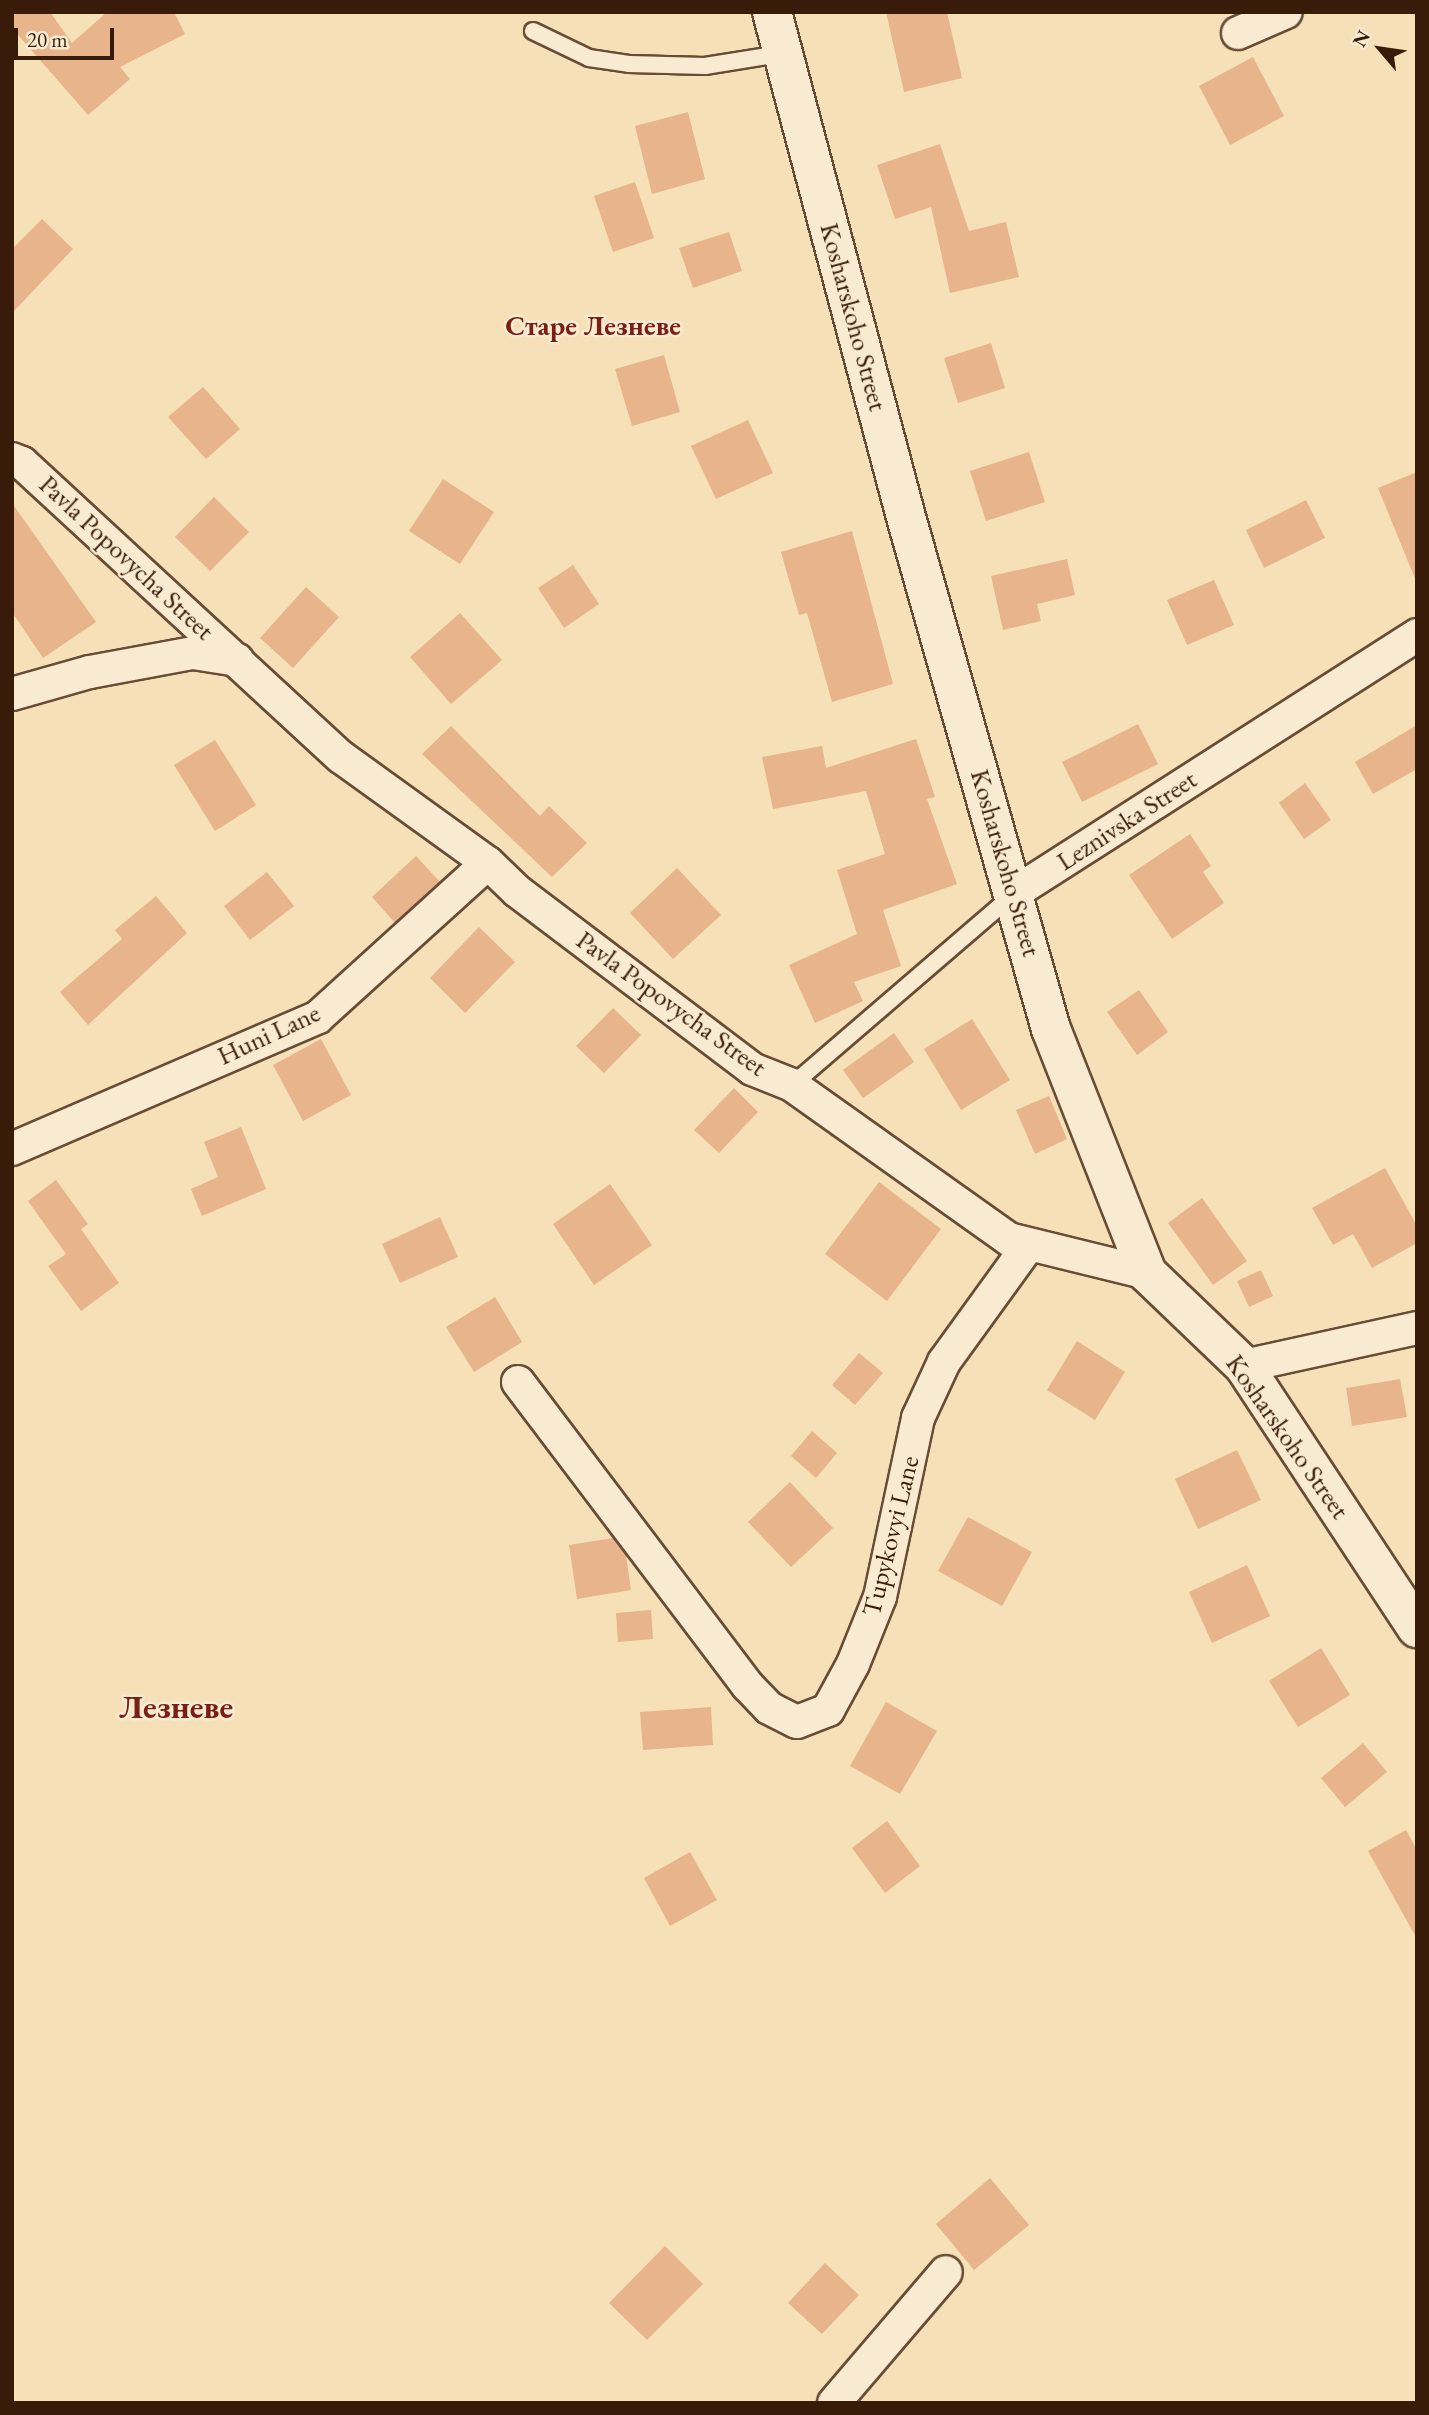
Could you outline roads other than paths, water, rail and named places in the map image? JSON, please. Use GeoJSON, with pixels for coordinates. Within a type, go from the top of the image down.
{"type":"FeatureCollection","features":[{"type":"Feature","properties":{"kind":"street","name":"Kosharskoho Street"},"geometry":{"type":"LineString","coordinates":[[772,12],[906,517],[1051,1030],[1147,1273],[1244,1366],[1417,1628]]}},
{"type":"Feature","properties":{"kind":"street"},"geometry":{"type":"LineString","coordinates":[[1238,33],[1286,12]]}},
{"type":"Feature","properties":{"kind":"street","name":"Pavla Popovycha Street"},"geometry":{"type":"LineString","coordinates":[[12,459],[22,463],[341,757],[488,863],[517,891],[752,1069],[792,1085],[1009,1239],[1028,1246],[1147,1273]]}},
{"type":"Feature","properties":{"kind":"street","name":"Leznivska Street"},"geometry":{"type":"LineString","coordinates":[[1014,893],[1417,635]]}},
{"type":"Feature","properties":{"kind":"street","name":"Pavla Popovycha Street"},"geometry":{"type":"LineString","coordinates":[[12,694],[90,672],[193,653],[237,660]]}},
{"type":"Feature","properties":{"kind":"street","name":"Huni Lane"},"geometry":{"type":"LineString","coordinates":[[12,1149],[318,1017],[488,863]]}},
{"type":"Feature","properties":{"kind":"street","name":"Tupykovyi Lane"},"geometry":{"type":"LineString","coordinates":[[518,1382],[748,1686],[769,1708],[797,1722],[828,1710],[853,1664],[880,1597],[918,1418],[944,1362],[1028,1246]]}},
{"type":"Feature","properties":{"kind":"street"},"geometry":{"type":"LineString","coordinates":[[1244,1366],[1417,1328]]}},
{"type":"Feature","properties":{"kind":"street"},"geometry":{"type":"LineString","coordinates":[[834,2403],[946,2272]]}},
{"type":"Feature","properties":{"kind":"lane"},"geometry":{"type":"LineString","coordinates":[[533,31],[589,58],[629,64],[705,66],[785,53]]}},
{"type":"Feature","properties":{"kind":"lane","name":"Leznivska Street"},"geometry":{"type":"LineString","coordinates":[[792,1085],[1014,893]]}},
{"type":"Feature","properties":{"kind":"district","name":"Старе Лезневе"},"geometry":{"type":"Point","coordinates":[593,325]}},
{"type":"Feature","properties":{"kind":"district","name":"Лезневе"},"geometry":{"type":"Point","coordinates":[176,1707]}}]}
